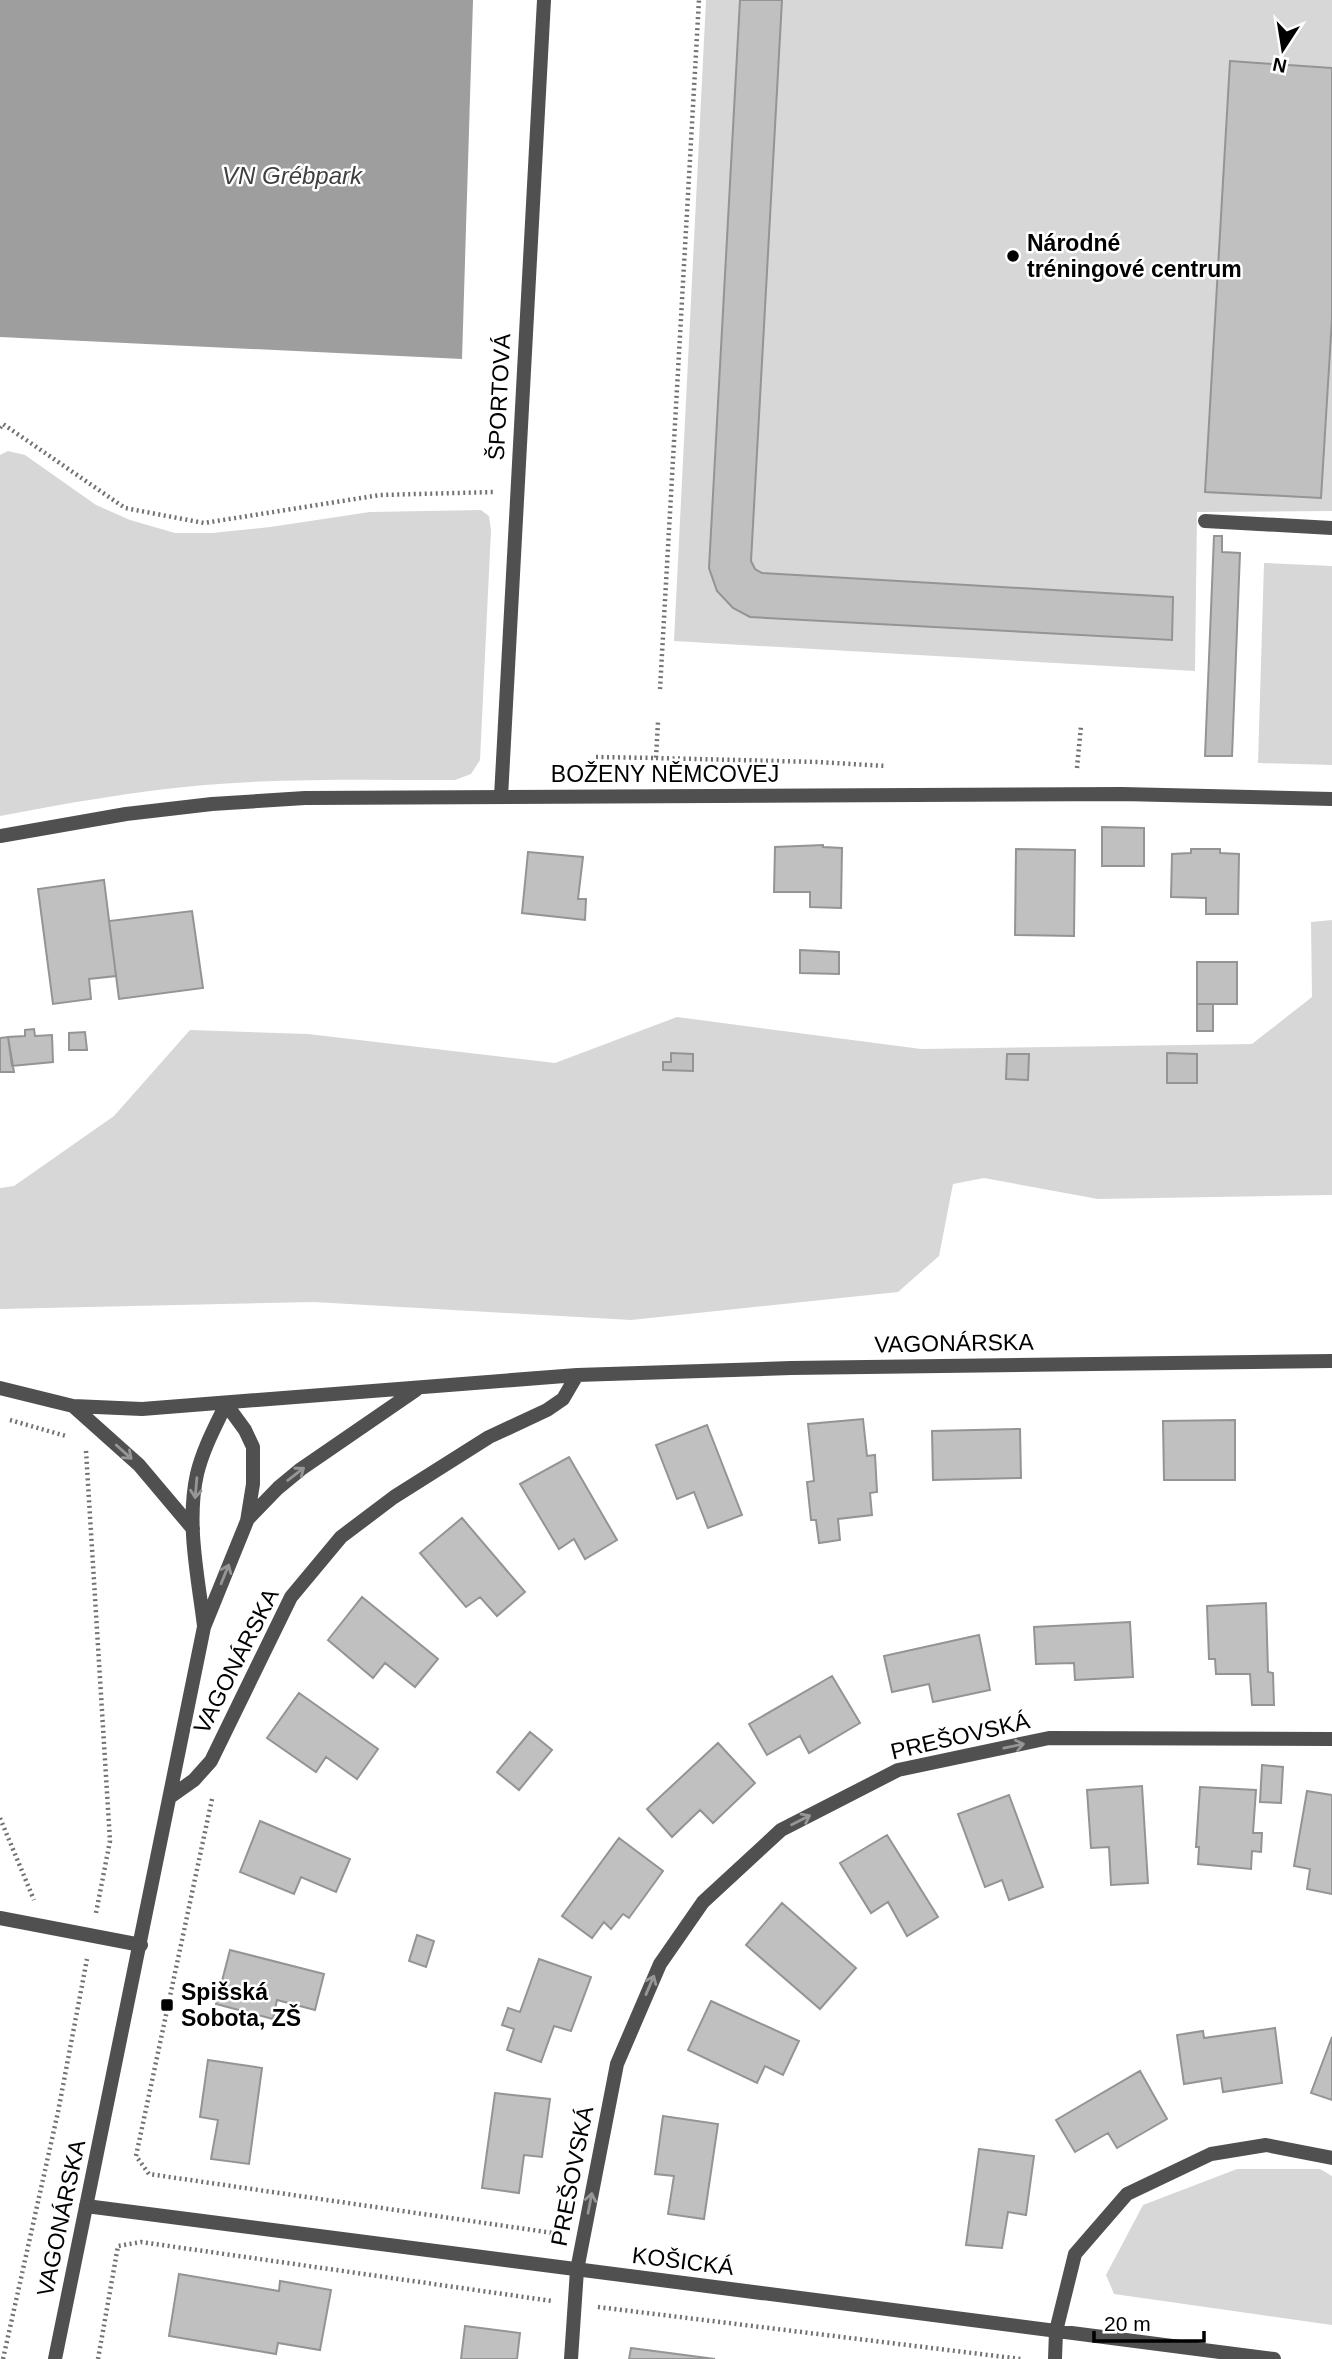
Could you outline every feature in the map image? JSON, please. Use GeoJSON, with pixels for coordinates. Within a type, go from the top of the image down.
{"type":"FeatureCollection","features":[{"type":"Feature","properties":{"kind":"street","name":"ŠPORTOVÁ"},"geometry":{"type":"LineString","coordinates":[[501,797],[544,0]]}},
{"type":"Feature","properties":{"kind":"street"},"geometry":{"type":"LineString","coordinates":[[1205,521],[1332,528]]}},
{"type":"Feature","properties":{"kind":"street","name":"BOŽENY NĚMCOVEJ"},"geometry":{"type":"LineString","coordinates":[[0,836],[126,814],[212,804],[305,798],[1122,794],[1332,799]]}},
{"type":"Feature","properties":{"kind":"street","name":"VAGONÁRSKA"},"geometry":{"type":"LineString","coordinates":[[0,1388],[74,1406],[142,1409],[577,1375],[791,1368],[1332,1361]]}},
{"type":"Feature","properties":{"kind":"street","name":"VAGONÁRSKA"},"geometry":{"type":"LineString","coordinates":[[170,1797],[194,1780],[211,1760],[291,1597],[341,1538],[394,1497],[478,1444],[547,1410],[563,1399],[577,1375]]}},
{"type":"Feature","properties":{"kind":"street","name":"VAGONÁRSKA"},"geometry":{"type":"LineString","coordinates":[[247,1521],[278,1488],[301,1469],[417,1389]]}},
{"type":"Feature","properties":{"kind":"street","name":"VAGONÁRSKA"},"geometry":{"type":"LineString","coordinates":[[55,2359],[204,1627],[247,1521],[253,1483],[253,1447],[226,1404]]}},
{"type":"Feature","properties":{"kind":"street","name":"VAGONÁRSKA"},"geometry":{"type":"LineString","coordinates":[[204,1627],[193,1529],[196,1478],[209,1439],[226,1404]]}},
{"type":"Feature","properties":{"kind":"street","name":"VAGONÁRSKA"},"geometry":{"type":"LineString","coordinates":[[74,1406],[139,1465],[193,1529]]}},
{"type":"Feature","properties":{"kind":"street","name":"PREŠOVSKÁ"},"geometry":{"type":"LineString","coordinates":[[571,2359],[577,2270],[617,2064],[660,1964],[703,1902],[781,1830],[898,1770],[1049,1738],[1332,1739]]}},
{"type":"Feature","properties":{"kind":"street"},"geometry":{"type":"LineString","coordinates":[[0,1918],[141,1945]]}},
{"type":"Feature","properties":{"kind":"street"},"geometry":{"type":"LineString","coordinates":[[1055,2359],[1056,2331],[1075,2254],[1127,2194],[1211,2154],[1266,2145],[1332,2158]]}},
{"type":"Feature","properties":{"kind":"street","name":"KOŠICKÁ"},"geometry":{"type":"LineString","coordinates":[[86,2206],[1274,2359]]}},
{"type":"Feature","properties":{"kind":"path"},"geometry":{"type":"LineString","coordinates":[[660,689],[699,0]]}},
{"type":"Feature","properties":{"kind":"path"},"geometry":{"type":"LineString","coordinates":[[0,428],[3,424],[125,509],[204,523],[380,495],[516,492]]}},
{"type":"Feature","properties":{"kind":"path"},"geometry":{"type":"LineString","coordinates":[[656,758],[658,722]]}},
{"type":"Feature","properties":{"kind":"path"},"geometry":{"type":"LineString","coordinates":[[1076,779],[1081,726]]}},
{"type":"Feature","properties":{"kind":"path"},"geometry":{"type":"LineString","coordinates":[[596,757],[817,762],[899,767]]}},
{"type":"Feature","properties":{"kind":"path"},"geometry":{"type":"LineString","coordinates":[[0,1418],[73,1438]]}},
{"type":"Feature","properties":{"kind":"path"},"geometry":{"type":"LineString","coordinates":[[3,2359],[58,2112],[110,1841],[85,1442]]}},
{"type":"Feature","properties":{"kind":"path"},"geometry":{"type":"LineString","coordinates":[[211,1760],[216,1782],[136,2156],[149,2174],[583,2238]]}},
{"type":"Feature","properties":{"kind":"path"},"geometry":{"type":"LineString","coordinates":[[0,1818],[45,1926]]}},
{"type":"Feature","properties":{"kind":"path"},"geometry":{"type":"LineString","coordinates":[[98,2359],[118,2246],[141,2242],[575,2304],[1021,2359]]}},
{"type":"Feature","properties":{"kind":"shaded area","name":"Národné tréningové centrum"},"geometry":{"type":"Polygon","coordinates":[[[706,0],[1332,0],[1332,511],[1197,512],[1195,671],[674,641],[706,0]]]}},
{"type":"Feature","properties":{"kind":"shaded area"},"geometry":{"type":"Polygon","coordinates":[[[8,451],[25,455],[96,505],[130,520],[175,533],[212,533],[270,527],[370,512],[481,510],[489,516],[491,530],[480,760],[471,774],[455,780],[299,780],[205,785],[102,798],[0,816],[0,455],[8,451]]]}},
{"type":"Feature","properties":{"kind":"shaded area"},"geometry":{"type":"Polygon","coordinates":[[[1264,563],[1332,566],[1332,765],[1258,763],[1264,563]]]}},
{"type":"Feature","properties":{"kind":"shaded area"},"geometry":{"type":"Polygon","coordinates":[[[1332,920],[1332,1195],[1098,1199],[984,1178],[953,1184],[939,1256],[898,1292],[631,1320],[314,1302],[0,1309],[0,1188],[14,1186],[114,1116],[190,1030],[308,1034],[555,1063],[677,1017],[921,1049],[1252,1044],[1312,997],[1311,922],[1332,920]]]}},
{"type":"Feature","properties":{"kind":"shaded area"},"geometry":{"type":"Polygon","coordinates":[[[1237,2169],[1320,2169],[1332,2176],[1332,2325],[1114,2294],[1106,2275],[1143,2205],[1237,2169]]]}},
{"type":"Feature","properties":{"kind":"water","name":"VN Grébpark"},"geometry":{"type":"Polygon","coordinates":[[[0,0],[473,0],[462,359],[0,337],[0,0]]]}},
{"type":"Feature","properties":{"kind":"building"},"geometry":{"type":"Polygon","coordinates":[[[740,0],[782,0],[751,561],[755,569],[762,573],[1173,597],[1172,640],[750,617],[733,608],[717,591],[709,568],[740,0]]]}},
{"type":"Feature","properties":{"kind":"building"},"geometry":{"type":"Polygon","coordinates":[[[1230,61],[1332,68],[1332,319],[1321,498],[1205,492],[1230,61]]]}},
{"type":"Feature","properties":{"kind":"building"},"geometry":{"type":"Polygon","coordinates":[[[1214,536],[1222,536],[1222,552],[1240,553],[1232,756],[1205,756],[1214,536]]]}},
{"type":"Feature","properties":{"kind":"building"},"geometry":{"type":"Polygon","coordinates":[[[1102,827],[1144,828],[1144,866],[1102,866],[1102,827]]]}},
{"type":"Feature","properties":{"kind":"building"},"geometry":{"type":"Polygon","coordinates":[[[823,845],[842,848],[841,908],[810,907],[810,892],[774,892],[775,847],[823,845]]]}},
{"type":"Feature","properties":{"kind":"building"},"geometry":{"type":"Polygon","coordinates":[[[1016,849],[1075,850],[1074,936],[1015,935],[1016,849]]]}},
{"type":"Feature","properties":{"kind":"building"},"geometry":{"type":"Polygon","coordinates":[[[1191,849],[1220,849],[1220,853],[1239,854],[1238,914],[1206,914],[1206,898],[1171,897],[1172,854],[1191,853],[1191,849]]]}},
{"type":"Feature","properties":{"kind":"building"},"geometry":{"type":"Polygon","coordinates":[[[528,852],[583,857],[578,899],[586,899],[585,920],[522,913],[528,852]]]}},
{"type":"Feature","properties":{"kind":"building"},"geometry":{"type":"Polygon","coordinates":[[[104,880],[116,976],[89,979],[91,999],[53,1004],[38,889],[104,880]]]}},
{"type":"Feature","properties":{"kind":"building"},"geometry":{"type":"Polygon","coordinates":[[[192,911],[203,988],[119,999],[109,921],[192,911]]]}},
{"type":"Feature","properties":{"kind":"building"},"geometry":{"type":"Polygon","coordinates":[[[800,950],[839,952],[839,974],[800,973],[800,950]]]}},
{"type":"Feature","properties":{"kind":"building"},"geometry":{"type":"Polygon","coordinates":[[[1197,962],[1237,962],[1237,1004],[1197,1004],[1197,962]]]}},
{"type":"Feature","properties":{"kind":"building"},"geometry":{"type":"Polygon","coordinates":[[[1197,1004],[1213,1004],[1213,1031],[1197,1031],[1197,1004]]]}},
{"type":"Feature","properties":{"kind":"building"},"geometry":{"type":"Polygon","coordinates":[[[34,1029],[35,1036],[52,1035],[53,1062],[12,1066],[8,1037],[25,1036],[25,1030],[34,1029]]]}},
{"type":"Feature","properties":{"kind":"building"},"geometry":{"type":"Polygon","coordinates":[[[85,1032],[87,1050],[69,1050],[69,1033],[85,1032]]]}},
{"type":"Feature","properties":{"kind":"building"},"geometry":{"type":"Polygon","coordinates":[[[8,1037],[14,1072],[0,1072],[0,1038],[8,1037]]]}},
{"type":"Feature","properties":{"kind":"building"},"geometry":{"type":"Polygon","coordinates":[[[671,1053],[693,1054],[693,1071],[663,1070],[663,1062],[671,1062],[671,1053]]]}},
{"type":"Feature","properties":{"kind":"building"},"geometry":{"type":"Polygon","coordinates":[[[1167,1053],[1197,1054],[1197,1083],[1167,1083],[1167,1053]]]}},
{"type":"Feature","properties":{"kind":"building"},"geometry":{"type":"Polygon","coordinates":[[[1007,1054],[1029,1054],[1028,1080],[1006,1079],[1007,1054]]]}},
{"type":"Feature","properties":{"kind":"building"},"geometry":{"type":"Polygon","coordinates":[[[863,1419],[867,1456],[875,1455],[877,1492],[870,1493],[872,1515],[838,1519],[840,1540],[819,1543],[816,1520],[811,1520],[807,1482],[814,1481],[808,1424],[863,1419]]]}},
{"type":"Feature","properties":{"kind":"building"},"geometry":{"type":"Polygon","coordinates":[[[1235,1420],[1235,1480],[1164,1480],[1163,1421],[1235,1420]]]}},
{"type":"Feature","properties":{"kind":"building"},"geometry":{"type":"Polygon","coordinates":[[[707,1425],[742,1515],[708,1528],[694,1492],[677,1499],[656,1445],[707,1425]]]}},
{"type":"Feature","properties":{"kind":"building"},"geometry":{"type":"Polygon","coordinates":[[[1020,1429],[1021,1478],[933,1480],[932,1431],[1020,1429]]]}},
{"type":"Feature","properties":{"kind":"building"},"geometry":{"type":"Polygon","coordinates":[[[569,1457],[617,1540],[585,1559],[574,1539],[559,1549],[520,1484],[569,1457]]]}},
{"type":"Feature","properties":{"kind":"building"},"geometry":{"type":"Polygon","coordinates":[[[462,1518],[525,1592],[497,1616],[480,1597],[466,1607],[420,1553],[462,1518]]]}},
{"type":"Feature","properties":{"kind":"building"},"geometry":{"type":"Polygon","coordinates":[[[362,1597],[438,1659],[415,1687],[385,1663],[373,1678],[328,1640],[362,1597]]]}},
{"type":"Feature","properties":{"kind":"building"},"geometry":{"type":"Polygon","coordinates":[[[1266,1603],[1268,1672],[1273,1673],[1274,1705],[1252,1705],[1250,1674],[1216,1674],[1215,1659],[1209,1659],[1207,1606],[1266,1603]]]}},
{"type":"Feature","properties":{"kind":"building"},"geometry":{"type":"Polygon","coordinates":[[[1130,1622],[1133,1677],[1075,1680],[1074,1663],[1036,1664],[1034,1627],[1130,1622]]]}},
{"type":"Feature","properties":{"kind":"building"},"geometry":{"type":"Polygon","coordinates":[[[979,1635],[990,1690],[933,1702],[929,1684],[892,1692],[884,1656],[979,1635]]]}},
{"type":"Feature","properties":{"kind":"building"},"geometry":{"type":"Polygon","coordinates":[[[832,1676],[860,1723],[809,1753],[800,1736],[767,1755],[749,1724],[832,1676]]]}},
{"type":"Feature","properties":{"kind":"building"},"geometry":{"type":"Polygon","coordinates":[[[299,1693],[378,1749],[357,1779],[326,1757],[316,1772],[267,1738],[299,1693]]]}},
{"type":"Feature","properties":{"kind":"building"},"geometry":{"type":"Polygon","coordinates":[[[530,1732],[552,1750],[519,1790],[497,1772],[530,1732]]]}},
{"type":"Feature","properties":{"kind":"building"},"geometry":{"type":"Polygon","coordinates":[[[718,1743],[755,1783],[713,1823],[700,1810],[672,1837],[647,1809],[718,1743]]]}},
{"type":"Feature","properties":{"kind":"building"},"geometry":{"type":"Polygon","coordinates":[[[1262,1765],[1283,1767],[1281,1803],[1260,1802],[1262,1765]]]}},
{"type":"Feature","properties":{"kind":"building"},"geometry":{"type":"Polygon","coordinates":[[[1142,1786],[1148,1883],[1111,1885],[1109,1847],[1091,1848],[1087,1790],[1142,1786]]]}},
{"type":"Feature","properties":{"kind":"building"},"geometry":{"type":"Polygon","coordinates":[[[1200,1787],[1256,1790],[1253,1833],[1262,1833],[1261,1852],[1252,1851],[1251,1869],[1198,1864],[1199,1847],[1196,1847],[1200,1787]]]}},
{"type":"Feature","properties":{"kind":"building"},"geometry":{"type":"Polygon","coordinates":[[[1307,1791],[1332,1795],[1332,1894],[1307,1889],[1310,1869],[1294,1866],[1307,1791]]]}},
{"type":"Feature","properties":{"kind":"building"},"geometry":{"type":"Polygon","coordinates":[[[1009,1795],[1043,1887],[1009,1900],[1002,1880],[985,1887],[958,1814],[1009,1795]]]}},
{"type":"Feature","properties":{"kind":"building"},"geometry":{"type":"Polygon","coordinates":[[[260,1821],[350,1859],[336,1892],[301,1877],[294,1894],[240,1872],[260,1821]]]}},
{"type":"Feature","properties":{"kind":"building"},"geometry":{"type":"Polygon","coordinates":[[[887,1835],[938,1917],[907,1936],[888,1902],[871,1913],[840,1863],[887,1835]]]}},
{"type":"Feature","properties":{"kind":"building"},"geometry":{"type":"Polygon","coordinates":[[[619,1838],[663,1871],[629,1918],[623,1914],[611,1929],[604,1922],[592,1938],[562,1916],[619,1838]]]}},
{"type":"Feature","properties":{"kind":"building"},"geometry":{"type":"Polygon","coordinates":[[[782,1903],[856,1968],[820,2009],[746,1945],[782,1903]]]}},
{"type":"Feature","properties":{"kind":"building"},"geometry":{"type":"Polygon","coordinates":[[[417,1935],[434,1941],[426,1967],[409,1961],[417,1935]]]}},
{"type":"Feature","properties":{"kind":"building"},"geometry":{"type":"Polygon","coordinates":[[[230,1950],[324,1974],[315,2010],[277,2000],[273,2019],[216,2004],[230,1950]]]}},
{"type":"Feature","properties":{"kind":"building"},"geometry":{"type":"Polygon","coordinates":[[[539,1959],[591,1977],[571,2031],[554,2026],[541,2062],[507,2050],[514,2029],[502,2025],[508,2008],[520,2012],[539,1959]]]}},
{"type":"Feature","properties":{"kind":"building"},"geometry":{"type":"Polygon","coordinates":[[[711,2001],[799,2041],[783,2075],[765,2066],[757,2083],[688,2050],[711,2001]]]}},
{"type":"Feature","properties":{"kind":"building"},"geometry":{"type":"Polygon","coordinates":[[[1275,2028],[1282,2083],[1223,2092],[1221,2078],[1184,2084],[1177,2035],[1203,2031],[1204,2038],[1275,2028]]]}},
{"type":"Feature","properties":{"kind":"building"},"geometry":{"type":"Polygon","coordinates":[[[1332,2037],[1332,2100],[1311,2093],[1332,2037]]]}},
{"type":"Feature","properties":{"kind":"building"},"geometry":{"type":"Polygon","coordinates":[[[208,2060],[262,2068],[249,2164],[211,2159],[218,2120],[200,2117],[208,2060]]]}},
{"type":"Feature","properties":{"kind":"building"},"geometry":{"type":"Polygon","coordinates":[[[1140,2071],[1167,2119],[1117,2148],[1108,2133],[1075,2152],[1056,2120],[1140,2071]]]}},
{"type":"Feature","properties":{"kind":"building"},"geometry":{"type":"Polygon","coordinates":[[[495,2093],[550,2099],[542,2157],[524,2155],[519,2193],[482,2188],[495,2093]]]}},
{"type":"Feature","properties":{"kind":"building"},"geometry":{"type":"Polygon","coordinates":[[[663,2116],[718,2124],[704,2219],[668,2214],[674,2176],[655,2174],[663,2116]]]}},
{"type":"Feature","properties":{"kind":"building"},"geometry":{"type":"Polygon","coordinates":[[[979,2149],[1034,2156],[1026,2215],[1008,2212],[1002,2248],[966,2245],[979,2149]]]}},
{"type":"Feature","properties":{"kind":"building"},"geometry":{"type":"Polygon","coordinates":[[[179,2274],[279,2291],[280,2281],[331,2290],[320,2350],[278,2343],[276,2354],[169,2336],[179,2274]]]}},
{"type":"Feature","properties":{"kind":"building"},"geometry":{"type":"Polygon","coordinates":[[[465,2326],[520,2333],[517,2359],[461,2359],[465,2326]]]}},
{"type":"Feature","properties":{"kind":"building"},"geometry":{"type":"Polygon","coordinates":[[[631,2348],[715,2359],[629,2359],[631,2348]]]}},
{"type":"Feature","properties":{"kind":"place","name":"Národné tréningové centrum"},"geometry":{"type":"Point","coordinates":[1013,256]}},
{"type":"Feature","properties":{"kind":"place","name":"Spišská Sobota, ZŠ"},"geometry":{"type":"Point","coordinates":[167,2005]}}]}
